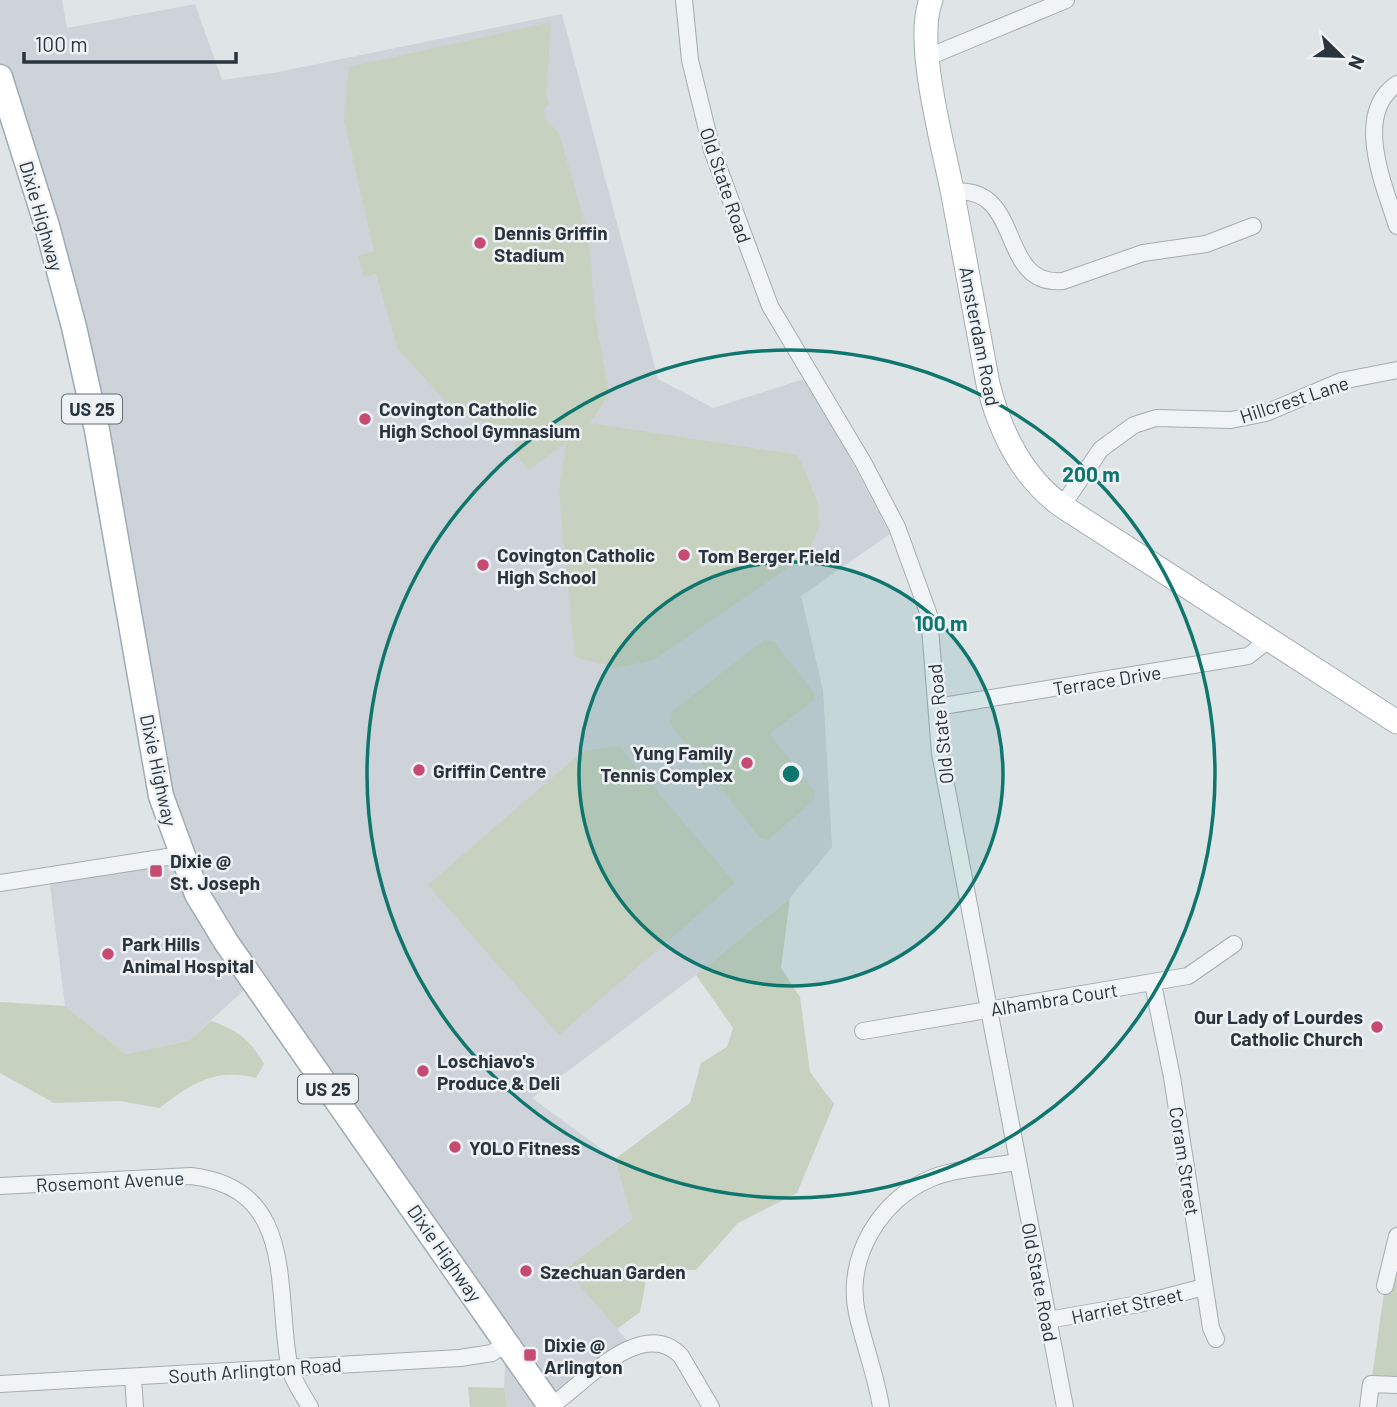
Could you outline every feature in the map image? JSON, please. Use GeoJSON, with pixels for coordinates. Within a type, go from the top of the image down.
{"type":"FeatureCollection","features":[{"type":"Feature","properties":{"kind":"main road","name":"Dixie Highway"},"geometry":{"type":"LineString","coordinates":[[0,77],[47,226],[74,327],[97,430],[161,796],[180,855],[197,894],[226,942],[551,1407]]}},
{"type":"Feature","properties":{"kind":"street","name":"Old State Road"},"geometry":{"type":"LineString","coordinates":[[684,0],[690,60],[712,150],[733,211],[781,328],[863,462],[905,548],[929,615],[940,752],[1065,1407]]}},
{"type":"Feature","properties":{"kind":"street","name":"Amsterdam Road"},"geometry":{"type":"LineString","coordinates":[[931,0],[925,17],[928,57],[952,192],[996,418],[1017,456],[1041,491],[1062,506],[1397,722]]}},
{"type":"Feature","properties":{"kind":"street"},"geometry":{"type":"LineString","coordinates":[[928,57],[1066,0]]}},
{"type":"Feature","properties":{"kind":"street"},"geometry":{"type":"LineString","coordinates":[[1397,84],[1379,106],[1374,142],[1375,156],[1397,226]]}},
{"type":"Feature","properties":{"kind":"street"},"geometry":{"type":"LineString","coordinates":[[952,192],[970,190],[987,198],[1001,215],[1024,265],[1051,282],[1063,281],[1143,253],[1206,244],[1254,226]]}},
{"type":"Feature","properties":{"kind":"street","name":"Hillcrest Lane"},"geometry":{"type":"LineString","coordinates":[[1062,506],[1101,449],[1133,425],[1156,418],[1231,420],[1266,412],[1342,382],[1397,370]]}},
{"type":"Feature","properties":{"kind":"street","name":"Terrace Drive"},"geometry":{"type":"LineString","coordinates":[[937,707],[1248,656],[1270,639]]}},
{"type":"Feature","properties":{"kind":"street"},"geometry":{"type":"LineString","coordinates":[[0,883],[180,855]]}},
{"type":"Feature","properties":{"kind":"street","name":"Alhambra Court"},"geometry":{"type":"LineString","coordinates":[[863,1031],[1188,976],[1234,944]]}},
{"type":"Feature","properties":{"kind":"street","name":"Coram Street"},"geometry":{"type":"LineString","coordinates":[[1153,984],[1172,1077],[1204,1287],[1216,1339]]}},
{"type":"Feature","properties":{"kind":"street"},"geometry":{"type":"LineString","coordinates":[[881,1407],[857,1312],[855,1293],[863,1249],[872,1229],[905,1192],[933,1177],[1017,1162]]}},
{"type":"Feature","properties":{"kind":"street","name":"Rosemont Avenue"},"geometry":{"type":"LineString","coordinates":[[0,1186],[191,1176],[213,1180],[240,1194],[262,1214],[276,1245],[289,1367]]}},
{"type":"Feature","properties":{"kind":"street"},"geometry":{"type":"LineString","coordinates":[[1385,1286],[1397,1236]]}},
{"type":"Feature","properties":{"kind":"street","name":"Harriet Street"},"geometry":{"type":"LineString","coordinates":[[1048,1320],[1139,1304],[1204,1287]]}},
{"type":"Feature","properties":{"kind":"street"},"geometry":{"type":"LineString","coordinates":[[551,1407],[632,1346],[654,1341],[675,1350],[681,1356],[711,1407]]}},
{"type":"Feature","properties":{"kind":"street","name":"South Arlington Road"},"geometry":{"type":"LineString","coordinates":[[0,1384],[460,1358],[492,1353],[506,1343]]}},
{"type":"Feature","properties":{"kind":"street"},"geometry":{"type":"LineString","coordinates":[[289,1367],[310,1407]]}},
{"type":"Feature","properties":{"kind":"street"},"geometry":{"type":"LineString","coordinates":[[133,1377],[135,1407]]}},
{"type":"Feature","properties":{"kind":"street"},"geometry":{"type":"LineString","coordinates":[[1368,1407],[1371,1384],[1397,1385]]}},
{"type":"Feature","properties":{"kind":"shaded area","name":"Covington Catholic High School"},"geometry":{"type":"Polygon","coordinates":[[[0,0],[62,0],[67,28],[195,4],[222,80],[273,73],[562,14],[658,379],[713,408],[804,379],[827,414],[890,534],[801,596],[823,690],[832,847],[790,898],[696,975],[532,1098],[615,1159],[632,1219],[565,1269],[632,1346],[551,1407],[507,1407],[504,1388],[506,1343],[253,982],[188,1041],[126,1054],[65,1006],[49,877],[180,856],[97,430],[0,77],[0,0]]]}},
{"type":"Feature","properties":{"kind":"green space","name":"Dennis Griffin Stadium"},"geometry":{"type":"Polygon","coordinates":[[[551,22],[546,93],[549,105],[545,107],[544,118],[559,133],[588,234],[596,322],[609,394],[590,423],[798,455],[817,501],[819,526],[812,544],[792,565],[654,660],[615,668],[575,657],[559,491],[567,442],[529,470],[516,455],[515,433],[501,425],[472,419],[450,406],[398,349],[376,274],[364,277],[358,256],[374,251],[344,120],[349,67],[551,22]]]}},
{"type":"Feature","properties":{"kind":"green space","name":"Yung Family Tennis Complex"},"geometry":{"type":"Polygon","coordinates":[[[764,640],[774,642],[814,692],[815,699],[770,734],[815,791],[814,800],[768,840],[761,839],[670,724],[671,712],[764,640]]]}},
{"type":"Feature","properties":{"kind":"green space"},"geometry":{"type":"Polygon","coordinates":[[[619,746],[735,883],[559,1035],[428,885],[583,751],[619,746]]]}},
{"type":"Feature","properties":{"kind":"green space"},"geometry":{"type":"Polygon","coordinates":[[[790,898],[781,968],[800,997],[810,1072],[834,1104],[797,1193],[738,1223],[696,1270],[648,1270],[640,1312],[617,1329],[565,1269],[632,1219],[615,1159],[690,1103],[701,1063],[727,1047],[733,1028],[696,975],[790,898]]]}},
{"type":"Feature","properties":{"kind":"green space"},"geometry":{"type":"Polygon","coordinates":[[[0,1002],[65,1006],[126,1054],[188,1041],[211,1021],[242,1036],[264,1064],[256,1078],[228,1075],[205,1080],[183,1091],[160,1108],[120,1101],[54,1103],[0,1073],[0,1002]]]}},
{"type":"Feature","properties":{"kind":"green space"},"geometry":{"type":"Polygon","coordinates":[[[1397,1236],[1397,1385],[1371,1384],[1385,1286],[1397,1236]]]}},
{"type":"Feature","properties":{"kind":"green space"},"geometry":{"type":"Polygon","coordinates":[[[468,1387],[504,1388],[507,1407],[470,1407],[468,1387]]]}},
{"type":"Feature","properties":{"kind":"place","name":"Dennis Griffin Stadium"},"geometry":{"type":"Point","coordinates":[480,243]}},
{"type":"Feature","properties":{"kind":"place","name":"Covington Catholic High School Gymnasium"},"geometry":{"type":"Point","coordinates":[365,419]}},
{"type":"Feature","properties":{"kind":"place","name":"Tom Berger Field"},"geometry":{"type":"Point","coordinates":[684,555]}},
{"type":"Feature","properties":{"kind":"place","name":"Covington Catholic High School"},"geometry":{"type":"Point","coordinates":[483,565]}},
{"type":"Feature","properties":{"kind":"place","name":"Yung Family Tennis Complex"},"geometry":{"type":"Point","coordinates":[747,763]}},
{"type":"Feature","properties":{"kind":"place","name":"Griffin Centre"},"geometry":{"type":"Point","coordinates":[419,770]}},
{"type":"Feature","properties":{"kind":"place","name":"Dixie @ St. Joseph"},"geometry":{"type":"Point","coordinates":[156,871]}},
{"type":"Feature","properties":{"kind":"place","name":"Park Hills Animal Hospital"},"geometry":{"type":"Point","coordinates":[108,954]}},
{"type":"Feature","properties":{"kind":"place","name":"Our Lady of Lourdes Catholic Church"},"geometry":{"type":"Point","coordinates":[1377,1027]}},
{"type":"Feature","properties":{"kind":"place","name":"Loschiavo's Produce & Deli"},"geometry":{"type":"Point","coordinates":[423,1071]}},
{"type":"Feature","properties":{"kind":"place","name":"YOLO Fitness"},"geometry":{"type":"Point","coordinates":[455,1147]}},
{"type":"Feature","properties":{"kind":"place","name":"Szechuan Garden"},"geometry":{"type":"Point","coordinates":[526,1271]}},
{"type":"Feature","properties":{"kind":"place","name":"Dixie @ Arlington"},"geometry":{"type":"Point","coordinates":[530,1355]}}]}
